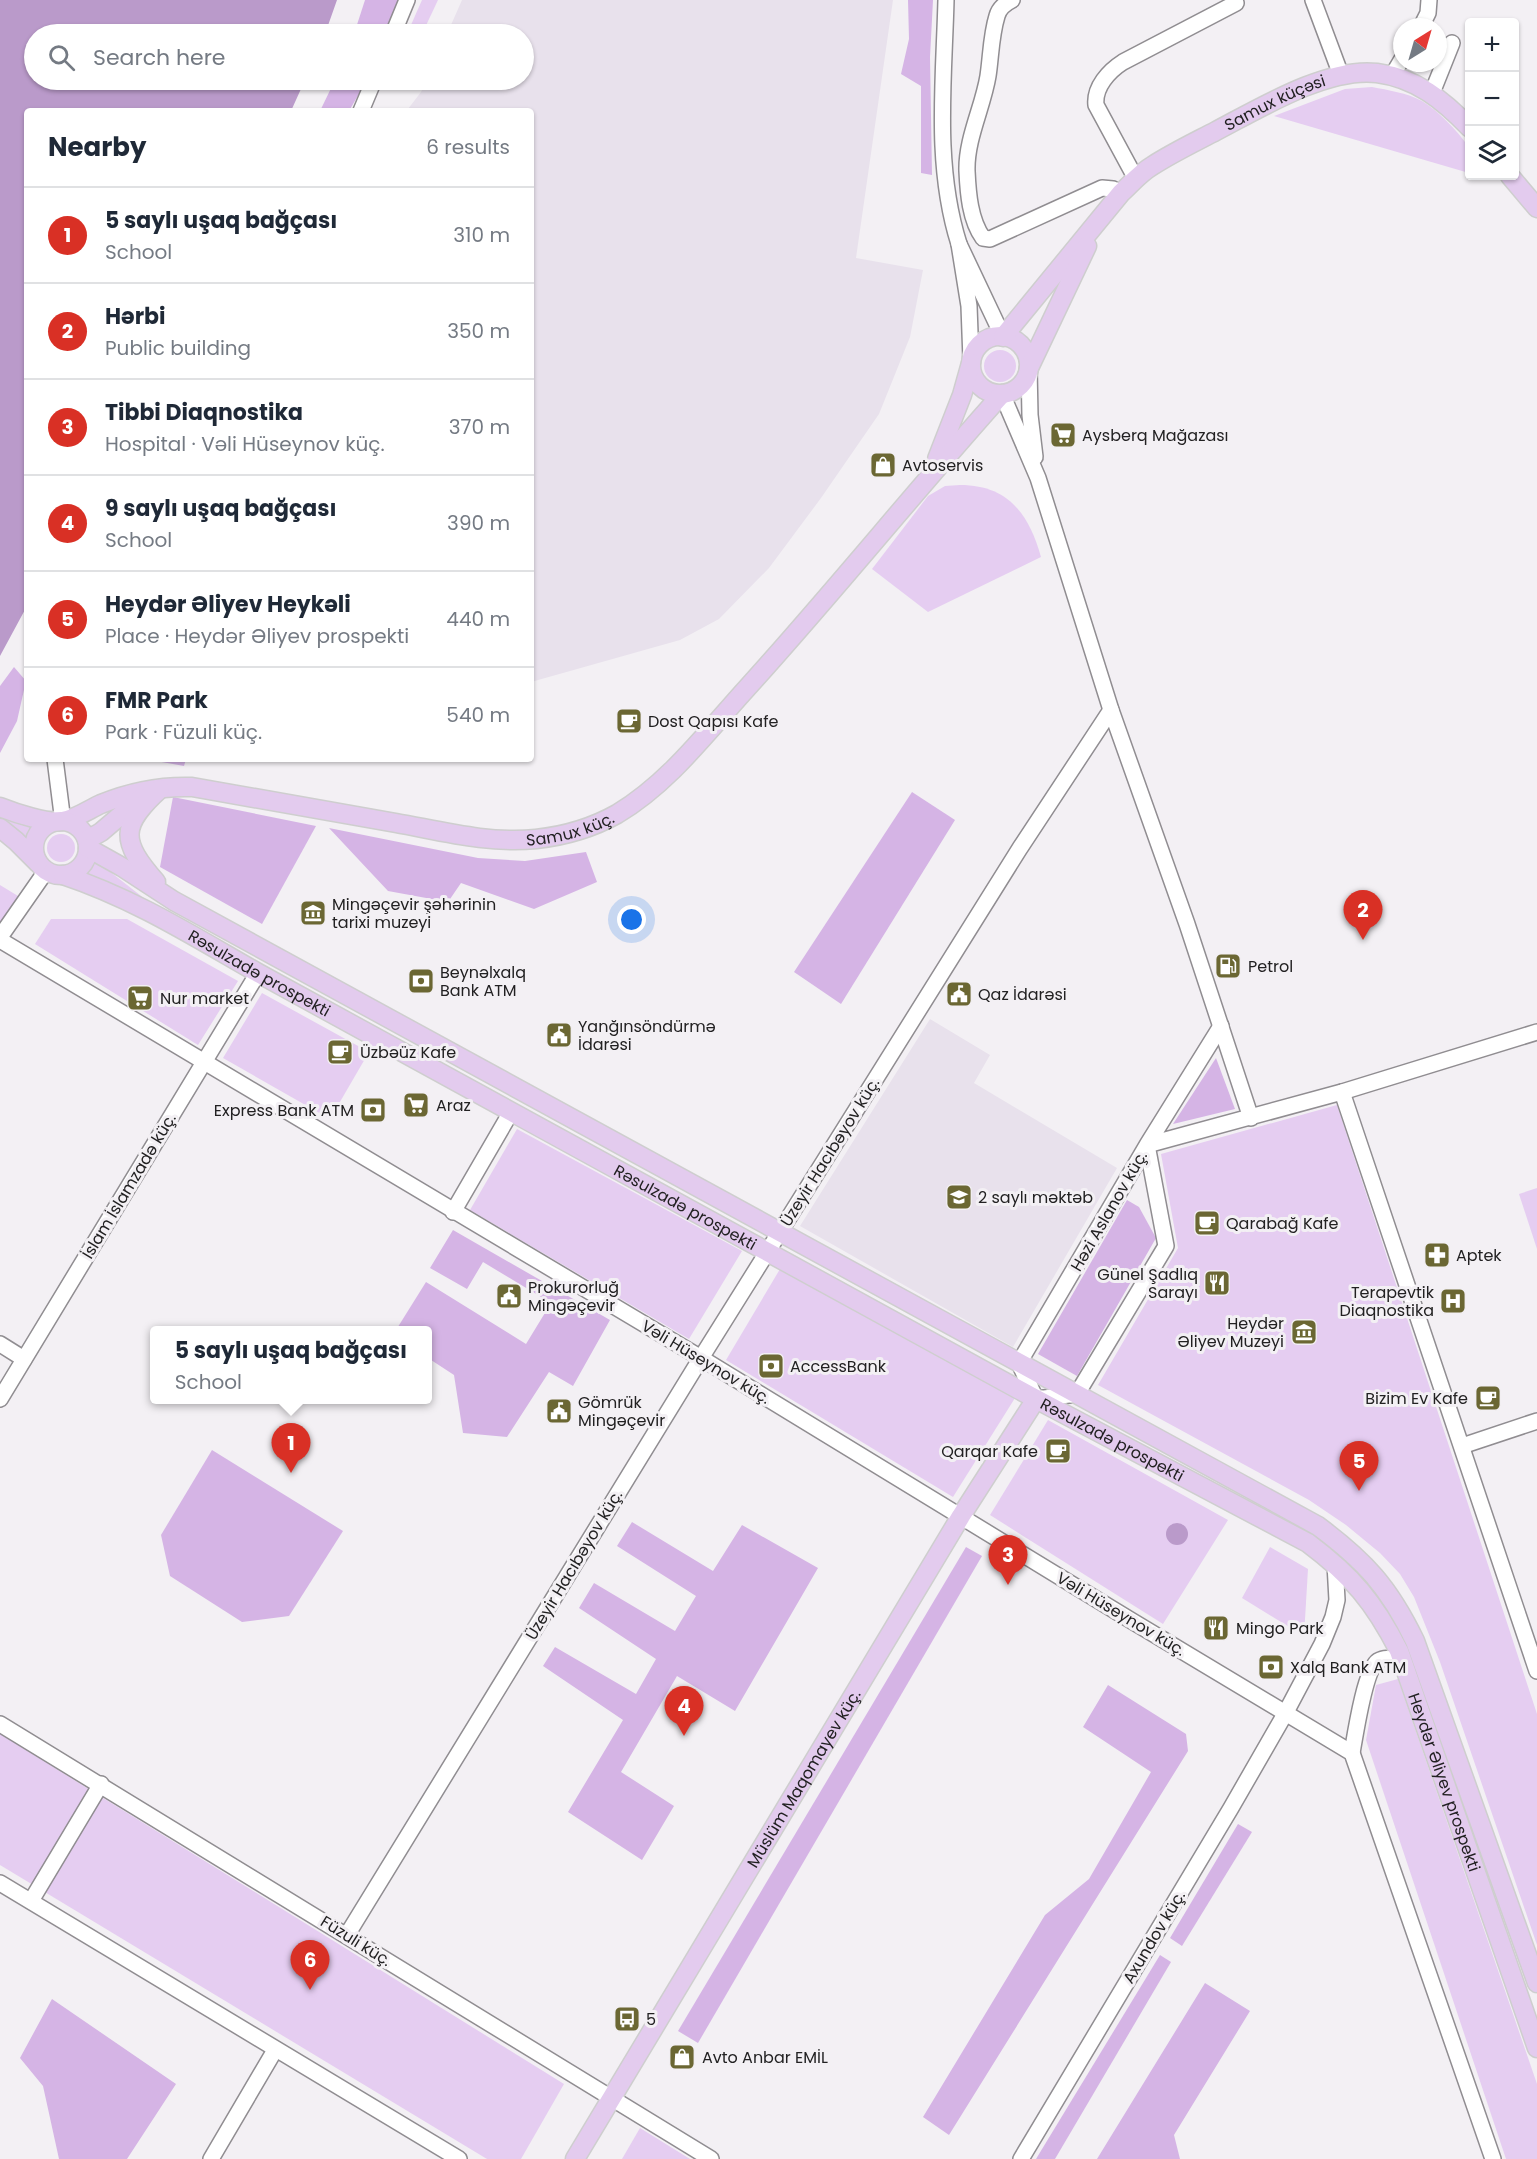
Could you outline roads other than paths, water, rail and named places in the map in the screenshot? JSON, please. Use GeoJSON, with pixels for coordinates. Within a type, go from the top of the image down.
{"type":"FeatureCollection","features":[{"type":"Feature","properties":{"kind":"main road","name":"Samux küçəsi"},"geometry":{"type":"LineString","coordinates":[[1098,222],[1121,193],[1160,161],[1270,102],[1341,75],[1368,73],[1392,76],[1411,82],[1432,93],[1468,126]]}},
{"type":"Feature","properties":{"kind":"main road"},"geometry":{"type":"LineString","coordinates":[[1513,180],[1537,208]]}},
{"type":"Feature","properties":{"kind":"main road"},"geometry":{"type":"LineString","coordinates":[[1003,337],[1098,222]]}},
{"type":"Feature","properties":{"kind":"main road"},"geometry":{"type":"LineString","coordinates":[[971,360],[971,369],[978,385],[993,394],[1002,394],[1017,389],[1023,383],[1098,222]]}},
{"type":"Feature","properties":{"kind":"main road"},"geometry":{"type":"LineString","coordinates":[[932,471],[951,424],[971,360],[979,345],[994,337],[1012,339],[1025,351],[1029,368]]}},
{"type":"Feature","properties":{"kind":"main road","name":"Samux küç."},"geometry":{"type":"LineString","coordinates":[[63,822],[110,801],[161,788],[192,787],[479,838],[533,839],[562,835],[587,828],[616,814],[640,798],[678,763],[782,650],[932,471],[1002,394]]}},
{"type":"Feature","properties":{"kind":"main road"},"geometry":{"type":"LineString","coordinates":[[87,844],[137,800],[161,788]]}},
{"type":"Feature","properties":{"kind":"main road"},"geometry":{"type":"LineString","coordinates":[[161,788],[136,814],[129,833],[129,843],[144,868],[174,901]]}},
{"type":"Feature","properties":{"kind":"main road"},"geometry":{"type":"LineString","coordinates":[[0,807],[30,817],[63,822],[78,827],[87,844],[87,856],[78,869],[50,870],[0,828]]}},
{"type":"Feature","properties":{"kind":"main road"},"geometry":{"type":"LineString","coordinates":[[50,870],[34,848],[40,832],[54,822],[63,822]]}},
{"type":"Feature","properties":{"kind":"main road","name":"Rəsulzadə prospekti"},"geometry":{"type":"LineString","coordinates":[[87,844],[174,901],[1317,1526]]}},
{"type":"Feature","properties":{"kind":"main road","name":"Rəsulzadə prospekti"},"geometry":{"type":"LineString","coordinates":[[50,870],[123,897],[1036,1399],[1308,1543]]}},
{"type":"Feature","properties":{"kind":"main road","name":"Müslüm Maqomayev küç."},"geometry":{"type":"LineString","coordinates":[[574,2159],[961,1516],[1036,1399]]}},
{"type":"Feature","properties":{"kind":"main road","name":"Heydər Əliyev prospekti"},"geometry":{"type":"LineString","coordinates":[[1317,1526],[1348,1548],[1387,1590],[1411,1632],[1433,1686],[1537,1983]]}},
{"type":"Feature","properties":{"kind":"main road","name":"Heydər Əliyev prospekti"},"geometry":{"type":"LineString","coordinates":[[1308,1543],[1335,1564],[1357,1585],[1373,1605],[1404,1666],[1537,2048]]}},
{"type":"Feature","properties":{"kind":"street"},"geometry":{"type":"LineString","coordinates":[[397,24],[407,0]]}},
{"type":"Feature","properties":{"kind":"street"},"geometry":{"type":"LineString","coordinates":[[946,0],[942,144],[949,206],[959,244],[969,306],[971,360]]}},
{"type":"Feature","properties":{"kind":"street"},"geometry":{"type":"LineString","coordinates":[[1012,0],[1005,3],[997,14],[987,77],[971,142],[967,169],[970,203],[977,229],[983,238],[990,239],[1102,188],[1113,189],[1121,193]]}},
{"type":"Feature","properties":{"kind":"street"},"geometry":{"type":"LineString","coordinates":[[1313,0],[1341,75]]}},
{"type":"Feature","properties":{"kind":"street"},"geometry":{"type":"LineString","coordinates":[[1426,18],[1429,0]]}},
{"type":"Feature","properties":{"kind":"street"},"geometry":{"type":"LineString","coordinates":[[1136,179],[1096,105],[1095,96],[1100,87],[1112,69],[1123,62],[1236,3]]}},
{"type":"Feature","properties":{"kind":"street"},"geometry":{"type":"LineString","coordinates":[[1432,93],[1452,44]]}},
{"type":"Feature","properties":{"kind":"street"},"geometry":{"type":"LineString","coordinates":[[1392,76],[1394,72]]}},
{"type":"Feature","properties":{"kind":"street"},"geometry":{"type":"LineString","coordinates":[[362,108],[370,90]]}},
{"type":"Feature","properties":{"kind":"street"},"geometry":{"type":"LineString","coordinates":[[959,244],[1003,337]]}},
{"type":"Feature","properties":{"kind":"street"},"geometry":{"type":"LineString","coordinates":[[1029,368],[1031,424],[1038,477]]}},
{"type":"Feature","properties":{"kind":"street"},"geometry":{"type":"LineString","coordinates":[[1002,394],[1038,477],[1112,710],[1251,1118]]}},
{"type":"Feature","properties":{"kind":"street","name":"Üzeyir Hacıbəyov küç."},"geometry":{"type":"LineString","coordinates":[[347,1935],[700,1358],[1002,877],[1112,710]]}},
{"type":"Feature","properties":{"kind":"street"},"geometry":{"type":"LineString","coordinates":[[55,762],[63,822]]}},
{"type":"Feature","properties":{"kind":"street"},"geometry":{"type":"LineString","coordinates":[[0,939],[50,870]]}},
{"type":"Feature","properties":{"kind":"street","name":"Vəli Hüseynov küç."},"geometry":{"type":"LineString","coordinates":[[0,939],[700,1358],[1352,1753]]}},
{"type":"Feature","properties":{"kind":"street","name":"İslam İslamzadə küç."},"geometry":{"type":"LineString","coordinates":[[0,1399],[258,973]]}},
{"type":"Feature","properties":{"kind":"street","name":"Həzi Aslanov küç."},"geometry":{"type":"LineString","coordinates":[[1020,1363],[1147,1145],[1221,1026]]}},
{"type":"Feature","properties":{"kind":"street"},"geometry":{"type":"LineString","coordinates":[[1020,1363],[1036,1399],[1077,1394],[1166,1246],[1147,1145],[1342,1092],[1537,1032]]}},
{"type":"Feature","properties":{"kind":"street"},"geometry":{"type":"LineString","coordinates":[[1342,1092],[1462,1446],[1533,1646],[1537,1671]]}},
{"type":"Feature","properties":{"kind":"street"},"geometry":{"type":"LineString","coordinates":[[453,1212],[512,1112]]}},
{"type":"Feature","properties":{"kind":"street"},"geometry":{"type":"LineString","coordinates":[[0,1344],[24,1359]]}},
{"type":"Feature","properties":{"kind":"street"},"geometry":{"type":"LineString","coordinates":[[1462,1446],[1537,1421]]}},
{"type":"Feature","properties":{"kind":"street","name":"Axundov küç."},"geometry":{"type":"LineString","coordinates":[[1021,2159],[1219,1828],[1285,1714],[1322,1644],[1337,1600],[1335,1564]]}},
{"type":"Feature","properties":{"kind":"street"},"geometry":{"type":"LineString","coordinates":[[1404,1666],[1395,1660],[1386,1658],[1372,1667],[1352,1753],[1493,2159]]}},
{"type":"Feature","properties":{"kind":"street","name":"Füzuli küç."},"geometry":{"type":"LineString","coordinates":[[0,1724],[711,2159]]}},
{"type":"Feature","properties":{"kind":"street"},"geometry":{"type":"LineString","coordinates":[[31,1901],[101,1784]]}},
{"type":"Feature","properties":{"kind":"street"},"geometry":{"type":"LineString","coordinates":[[0,1883],[459,2159]]}},
{"type":"Feature","properties":{"kind":"street"},"geometry":{"type":"LineString","coordinates":[[211,2159],[276,2050]]}},
{"type":"Feature","properties":{"kind":"place","name":"Aysberq Mağazası"},"geometry":{"type":"Point","coordinates":[1063,435]}},
{"type":"Feature","properties":{"kind":"place","name":"Avtoservis"},"geometry":{"type":"Point","coordinates":[883,465]}},
{"type":"Feature","properties":{"kind":"place","name":"Dost Qapısı Kafe"},"geometry":{"type":"Point","coordinates":[629,721]}},
{"type":"Feature","properties":{"kind":"place","name":"Mingəçevir şəhərinin tarixi muzeyi"},"geometry":{"type":"Point","coordinates":[313,913]}},
{"type":"Feature","properties":{"kind":"place","name":"Hərbi"},"geometry":{"type":"Point","coordinates":[1363,940]}},
{"type":"Feature","properties":{"kind":"place","name":"Petrol"},"geometry":{"type":"Point","coordinates":[1228,966]}},
{"type":"Feature","properties":{"kind":"place","name":"Beynəlxalq Bank ATM"},"geometry":{"type":"Point","coordinates":[421,981]}},
{"type":"Feature","properties":{"kind":"place","name":"Qaz İdarəsi"},"geometry":{"type":"Point","coordinates":[959,994]}},
{"type":"Feature","properties":{"kind":"place","name":"Nur market"},"geometry":{"type":"Point","coordinates":[140,998]}},
{"type":"Feature","properties":{"kind":"place","name":"Yanğınsöndürmə İdarəsi"},"geometry":{"type":"Point","coordinates":[559,1035]}},
{"type":"Feature","properties":{"kind":"place","name":"Üzbəüz Kafe"},"geometry":{"type":"Point","coordinates":[340,1052]}},
{"type":"Feature","properties":{"kind":"place","name":"Araz"},"geometry":{"type":"Point","coordinates":[416,1105]}},
{"type":"Feature","properties":{"kind":"place","name":"Express Bank ATM"},"geometry":{"type":"Point","coordinates":[373,1110]}},
{"type":"Feature","properties":{"kind":"place","name":"2 saylı məktəb"},"geometry":{"type":"Point","coordinates":[959,1197]}},
{"type":"Feature","properties":{"kind":"place","name":"Qarabağ Kafe"},"geometry":{"type":"Point","coordinates":[1207,1223]}},
{"type":"Feature","properties":{"kind":"place","name":"Aptek"},"geometry":{"type":"Point","coordinates":[1437,1255]}},
{"type":"Feature","properties":{"kind":"place","name":"Günel Şadlıq Sarayı"},"geometry":{"type":"Point","coordinates":[1217,1283]}},
{"type":"Feature","properties":{"kind":"place","name":"Prokurorluğ Mingəçevir"},"geometry":{"type":"Point","coordinates":[509,1296]}},
{"type":"Feature","properties":{"kind":"place","name":"Terapevtik Diaqnostika"},"geometry":{"type":"Point","coordinates":[1453,1301]}},
{"type":"Feature","properties":{"kind":"place","name":"Heydər Əliyev Muzeyi"},"geometry":{"type":"Point","coordinates":[1304,1332]}},
{"type":"Feature","properties":{"kind":"place","name":"AccessBank"},"geometry":{"type":"Point","coordinates":[771,1366]}},
{"type":"Feature","properties":{"kind":"place","name":"Bizim Ev Kafe"},"geometry":{"type":"Point","coordinates":[1488,1398]}},
{"type":"Feature","properties":{"kind":"place","name":"Gömrük Mingəçevir"},"geometry":{"type":"Point","coordinates":[559,1411]}},
{"type":"Feature","properties":{"kind":"place","name":"Qarqar Kafe"},"geometry":{"type":"Point","coordinates":[1058,1451]}},
{"type":"Feature","properties":{"kind":"place","name":"5 saylı uşaq bağçası"},"geometry":{"type":"Point","coordinates":[291,1473]}},
{"type":"Feature","properties":{"kind":"place","name":"Heydər Əliyev Heykəli"},"geometry":{"type":"Point","coordinates":[1359,1491]}},
{"type":"Feature","properties":{"kind":"place","name":"Tibbi Diaqnostika"},"geometry":{"type":"Point","coordinates":[1008,1585]}},
{"type":"Feature","properties":{"kind":"place","name":"Mingo Park"},"geometry":{"type":"Point","coordinates":[1216,1628]}},
{"type":"Feature","properties":{"kind":"place","name":"Xalq Bank ATM"},"geometry":{"type":"Point","coordinates":[1271,1667]}},
{"type":"Feature","properties":{"kind":"place","name":"9 saylı uşaq bağçası"},"geometry":{"type":"Point","coordinates":[684,1736]}},
{"type":"Feature","properties":{"kind":"place","name":"FMR Park"},"geometry":{"type":"Point","coordinates":[310,1990]}},
{"type":"Feature","properties":{"kind":"place","name":"5"},"geometry":{"type":"Point","coordinates":[627,2019]}},
{"type":"Feature","properties":{"kind":"place","name":"Avto Anbar EMİL"},"geometry":{"type":"Point","coordinates":[682,2057]}}]}
